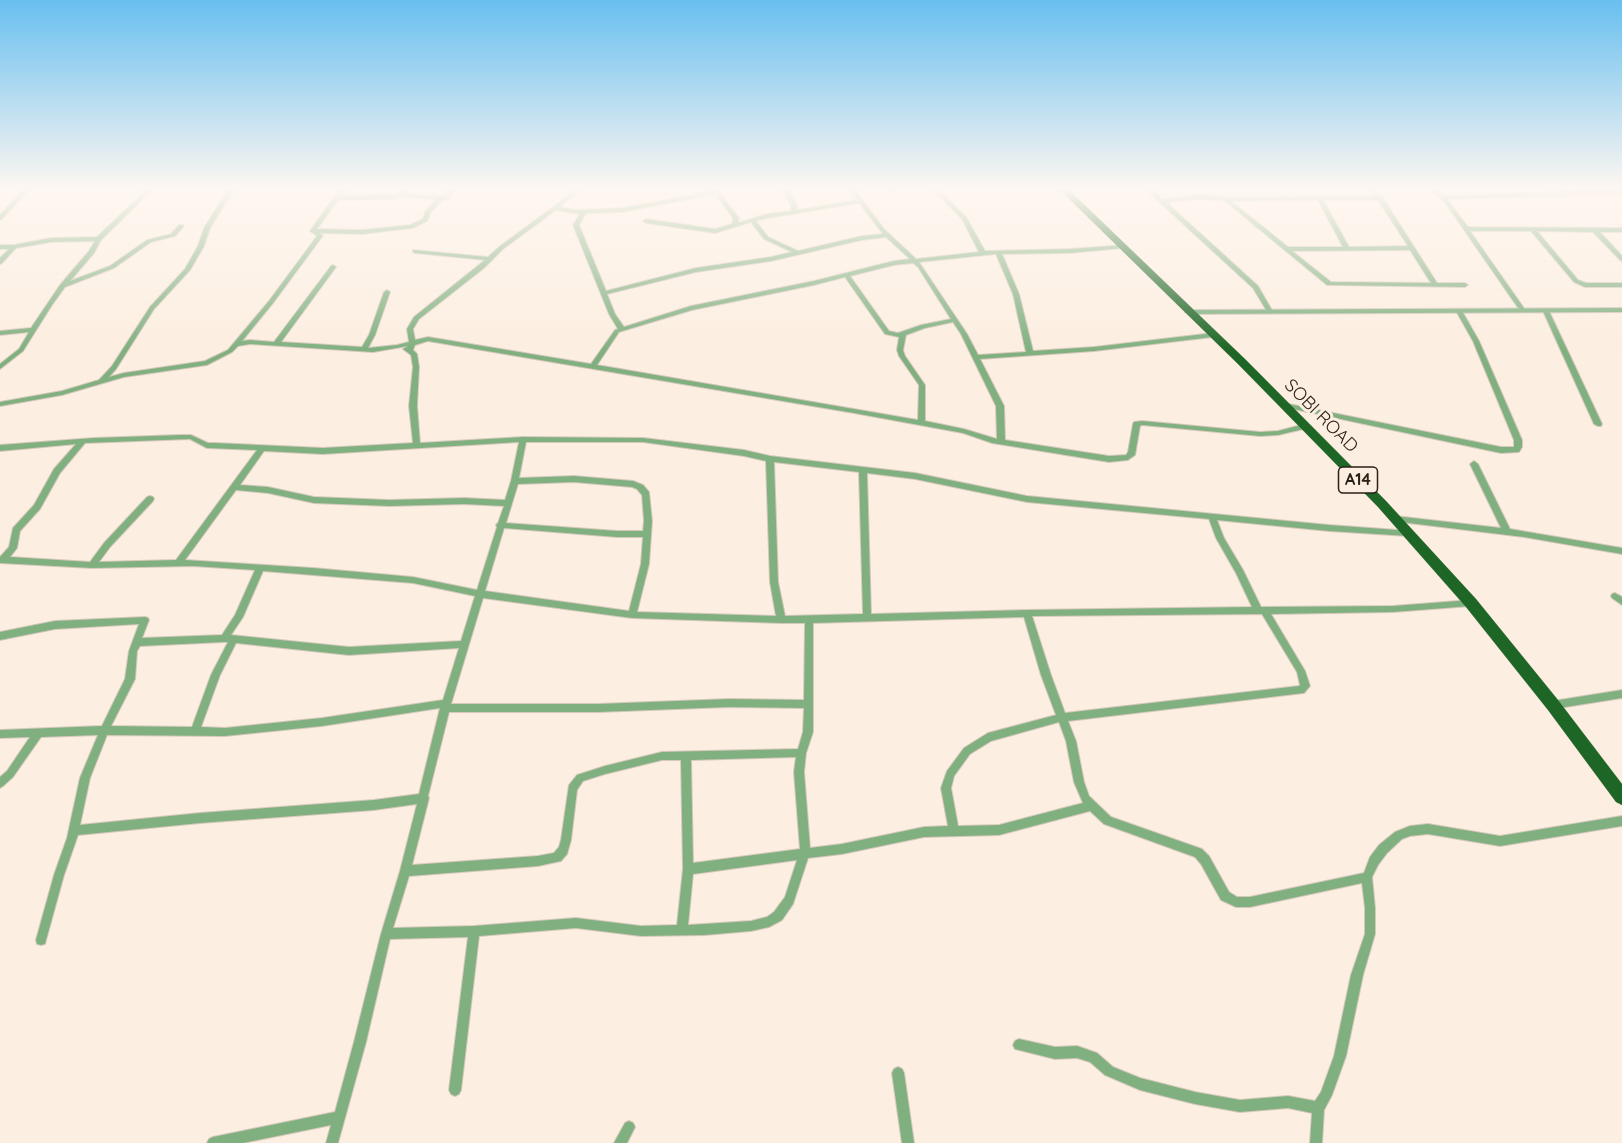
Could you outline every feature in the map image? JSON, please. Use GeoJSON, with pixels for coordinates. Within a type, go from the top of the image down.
{"type":"FeatureCollection","features":[{"type":"Feature","properties":{"kind":"highway","name":"SOBI ROAD"},"geometry":{"type":"LineString","coordinates":[[1120,243],[1305,426],[1408,533],[1471,603],[1553,705],[1622,797]]}},
{"type":"Feature","properties":{"kind":"street"},"geometry":{"type":"LineString","coordinates":[[0,247],[33,243]]}},
{"type":"Feature","properties":{"kind":"street"},"geometry":{"type":"LineString","coordinates":[[0,367],[21,350],[62,286],[92,252],[97,243]]}},
{"type":"Feature","properties":{"kind":"street"},"geometry":{"type":"LineString","coordinates":[[62,286],[112,267],[145,243]]}},
{"type":"Feature","properties":{"kind":"street"},"geometry":{"type":"LineString","coordinates":[[101,383],[152,308],[187,270],[202,243]]}},
{"type":"Feature","properties":{"kind":"street"},"geometry":{"type":"LineString","coordinates":[[0,404],[62,393],[124,375],[207,363],[230,351],[277,295],[315,243]]}},
{"type":"Feature","properties":{"kind":"street"},"geometry":{"type":"LineString","coordinates":[[410,350],[412,342],[410,329],[416,318],[509,243]]}},
{"type":"Feature","properties":{"kind":"street"},"geometry":{"type":"LineString","coordinates":[[584,243],[612,314],[621,328]]}},
{"type":"Feature","properties":{"kind":"street"},"geometry":{"type":"LineString","coordinates":[[777,243],[796,252]]}},
{"type":"Feature","properties":{"kind":"street"},"geometry":{"type":"LineString","coordinates":[[604,292],[696,270],[837,243]]}},
{"type":"Feature","properties":{"kind":"street"},"geometry":{"type":"LineString","coordinates":[[894,243],[920,266],[976,357],[1000,406],[1001,442]]}},
{"type":"Feature","properties":{"kind":"street"},"geometry":{"type":"LineString","coordinates":[[978,243],[983,253]]}},
{"type":"Feature","properties":{"kind":"street"},"geometry":{"type":"LineString","coordinates":[[1209,243],[1250,281],[1270,312]]}},
{"type":"Feature","properties":{"kind":"street"},"geometry":{"type":"LineString","coordinates":[[1279,243],[1331,285],[1465,285]]}},
{"type":"Feature","properties":{"kind":"street"},"geometry":{"type":"LineString","coordinates":[[1344,243],[1347,248]]}},
{"type":"Feature","properties":{"kind":"street"},"geometry":{"type":"LineString","coordinates":[[1409,243],[1435,285]]}},
{"type":"Feature","properties":{"kind":"street"},"geometry":{"type":"LineString","coordinates":[[1477,243],[1523,311]]}},
{"type":"Feature","properties":{"kind":"street"},"geometry":{"type":"LineString","coordinates":[[1544,243],[1576,281],[1585,285],[1622,285]]}},
{"type":"Feature","properties":{"kind":"street"},"geometry":{"type":"LineString","coordinates":[[1607,243],[1622,259]]}},
{"type":"Feature","properties":{"kind":"street"},"geometry":{"type":"LineString","coordinates":[[593,367],[616,331],[691,308],[894,263],[983,253],[1070,251],[1123,246]]}},
{"type":"Feature","properties":{"kind":"street"},"geometry":{"type":"LineString","coordinates":[[0,262],[14,247]]}},
{"type":"Feature","properties":{"kind":"street"},"geometry":{"type":"LineString","coordinates":[[1286,249],[1412,248]]}},
{"type":"Feature","properties":{"kind":"street"},"geometry":{"type":"LineString","coordinates":[[415,251],[489,259]]}},
{"type":"Feature","properties":{"kind":"street"},"geometry":{"type":"LineString","coordinates":[[998,252],[1016,294],[1030,354]]}},
{"type":"Feature","properties":{"kind":"street"},"geometry":{"type":"LineString","coordinates":[[276,344],[333,267]]}},
{"type":"Feature","properties":{"kind":"street"},"geometry":{"type":"LineString","coordinates":[[846,275],[887,333],[903,333],[923,326],[954,320]]}},
{"type":"Feature","properties":{"kind":"street"},"geometry":{"type":"LineString","coordinates":[[364,349],[372,335],[387,292]]}},
{"type":"Feature","properties":{"kind":"street"},"geometry":{"type":"LineString","coordinates":[[1189,312],[1622,310]]}},
{"type":"Feature","properties":{"kind":"street"},"geometry":{"type":"LineString","coordinates":[[1284,405],[1501,450],[1516,450],[1518,440],[1476,341],[1460,311]]}},
{"type":"Feature","properties":{"kind":"street"},"geometry":{"type":"LineString","coordinates":[[1546,311],[1598,424]]}},
{"type":"Feature","properties":{"kind":"street"},"geometry":{"type":"LineString","coordinates":[[0,333],[32,330]]}},
{"type":"Feature","properties":{"kind":"street"},"geometry":{"type":"LineString","coordinates":[[245,333],[250,342]]}},
{"type":"Feature","properties":{"kind":"street"},"geometry":{"type":"LineString","coordinates":[[903,333],[900,350],[902,356],[922,385],[921,423]]}},
{"type":"Feature","properties":{"kind":"street"},"geometry":{"type":"LineString","coordinates":[[976,357],[1115,347],[1213,335]]}},
{"type":"Feature","properties":{"kind":"street"},"geometry":{"type":"LineString","coordinates":[[236,344],[250,342],[364,349],[397,347],[428,339],[444,340],[921,423],[964,431],[1001,442],[1109,459],[1121,459],[1132,453],[1137,424],[1142,423],[1260,434],[1278,433],[1305,426]]}},
{"type":"Feature","properties":{"kind":"street"},"geometry":{"type":"LineString","coordinates":[[397,347],[410,350],[414,354],[416,367],[413,406],[417,446]]}},
{"type":"Feature","properties":{"kind":"street"},"geometry":{"type":"LineString","coordinates":[[114,367],[124,375]]}},
{"type":"Feature","properties":{"kind":"street"},"geometry":{"type":"LineString","coordinates":[[0,448],[82,441],[191,437],[207,445],[261,450],[351,451],[523,439],[643,440],[744,453],[770,459],[915,476],[1027,499],[1329,528],[1408,533]]}},
{"type":"Feature","properties":{"kind":"street"},"geometry":{"type":"LineString","coordinates":[[332,1143],[424,798],[446,705],[515,481],[523,439]]}},
{"type":"Feature","properties":{"kind":"street"},"geometry":{"type":"LineString","coordinates":[[2,560],[13,548],[16,530],[37,507],[57,471],[82,441]]}},
{"type":"Feature","properties":{"kind":"street"},"geometry":{"type":"LineString","coordinates":[[178,563],[261,450]]}},
{"type":"Feature","properties":{"kind":"street"},"geometry":{"type":"LineString","coordinates":[[770,459],[774,582],[781,620]]}},
{"type":"Feature","properties":{"kind":"street"},"geometry":{"type":"LineString","coordinates":[[1474,464],[1507,532]]}},
{"type":"Feature","properties":{"kind":"street"},"geometry":{"type":"LineString","coordinates":[[863,471],[867,618]]}},
{"type":"Feature","properties":{"kind":"street"},"geometry":{"type":"LineString","coordinates":[[515,481],[574,479],[633,484],[646,494],[648,504],[645,564],[632,615]]}},
{"type":"Feature","properties":{"kind":"street"},"geometry":{"type":"LineString","coordinates":[[234,487],[268,490],[314,500],[389,503],[464,501],[507,503]]}},
{"type":"Feature","properties":{"kind":"street"},"geometry":{"type":"LineString","coordinates":[[92,565],[107,545],[150,499]]}},
{"type":"Feature","properties":{"kind":"street"},"geometry":{"type":"LineString","coordinates":[[954,831],[946,788],[950,774],[967,751],[988,737],[1062,717],[1301,690],[1305,686],[1301,671],[1261,610],[1220,538],[1212,517]]}},
{"type":"Feature","properties":{"kind":"street"},"geometry":{"type":"LineString","coordinates":[[1395,519],[1507,532],[1622,551]]}},
{"type":"Feature","properties":{"kind":"street"},"geometry":{"type":"LineString","coordinates":[[500,525],[616,534],[646,534]]}},
{"type":"Feature","properties":{"kind":"street"},"geometry":{"type":"LineString","coordinates":[[2,560],[92,565],[178,563],[260,567],[413,580],[480,594],[632,615],[781,620],[1027,613],[1393,609],[1471,603]]}},
{"type":"Feature","properties":{"kind":"street"},"geometry":{"type":"LineString","coordinates":[[224,638],[239,617],[260,567]]}},
{"type":"Feature","properties":{"kind":"street"},"geometry":{"type":"LineString","coordinates":[[1027,613],[1046,675],[1071,741],[1079,782],[1085,799],[1108,820],[1168,844],[1198,853],[1226,896],[1236,902],[1250,902],[1367,877]]}},
{"type":"Feature","properties":{"kind":"street"},"geometry":{"type":"LineString","coordinates":[[0,636],[55,625],[144,619],[131,660],[130,679],[104,731],[85,778],[74,830],[41,940]]}},
{"type":"Feature","properties":{"kind":"street"},"geometry":{"type":"LineString","coordinates":[[386,934],[474,931],[576,923],[641,931],[682,930],[752,926],[769,922],[778,916],[789,900],[805,853],[799,772],[801,753],[808,732],[809,620]]}},
{"type":"Feature","properties":{"kind":"street"},"geometry":{"type":"LineString","coordinates":[[138,642],[224,638],[349,651],[464,644]]}},
{"type":"Feature","properties":{"kind":"street"},"geometry":{"type":"LineString","coordinates":[[195,732],[216,675],[234,639]]}},
{"type":"Feature","properties":{"kind":"street"},"geometry":{"type":"LineString","coordinates":[[1553,705],[1622,694]]}},
{"type":"Feature","properties":{"kind":"street"},"geometry":{"type":"LineString","coordinates":[[0,734],[104,731],[225,732],[322,722],[446,705],[598,708],[717,703],[809,704]]}},
{"type":"Feature","properties":{"kind":"street"},"geometry":{"type":"LineString","coordinates":[[0,783],[10,774],[38,734]]}},
{"type":"Feature","properties":{"kind":"street"},"geometry":{"type":"LineString","coordinates":[[405,871],[537,861],[557,857],[563,850],[572,788],[580,778],[662,756],[801,753]]}},
{"type":"Feature","properties":{"kind":"street"},"geometry":{"type":"LineString","coordinates":[[682,930],[688,869],[686,756]]}},
{"type":"Feature","properties":{"kind":"street"},"geometry":{"type":"LineString","coordinates":[[74,830],[374,805],[424,798]]}},
{"type":"Feature","properties":{"kind":"street"},"geometry":{"type":"LineString","coordinates":[[688,869],[842,849],[924,832],[999,830],[1091,806]]}},
{"type":"Feature","properties":{"kind":"street"},"geometry":{"type":"LineString","coordinates":[[1316,1143],[1318,1108],[1326,1095],[1340,1056],[1357,975],[1370,934],[1367,877],[1374,861],[1383,849],[1399,835],[1410,831],[1428,829],[1500,841],[1622,821]]}},
{"type":"Feature","properties":{"kind":"street"},"geometry":{"type":"LineString","coordinates":[[454,1090],[474,931]]}},
{"type":"Feature","properties":{"kind":"street"},"geometry":{"type":"LineString","coordinates":[[1019,1045],[1055,1053],[1077,1052],[1093,1057],[1109,1071],[1140,1083],[1196,1098],[1240,1106],[1288,1102],[1318,1108]]}},
{"type":"Feature","properties":{"kind":"street"},"geometry":{"type":"LineString","coordinates":[[898,1072],[908,1143]]}},
{"type":"Feature","properties":{"kind":"street"},"geometry":{"type":"LineString","coordinates":[[213,1143],[339,1117]]}},
{"type":"Feature","properties":{"kind":"street"},"geometry":{"type":"LineString","coordinates":[[620,1143],[629,1127]]}}]}
